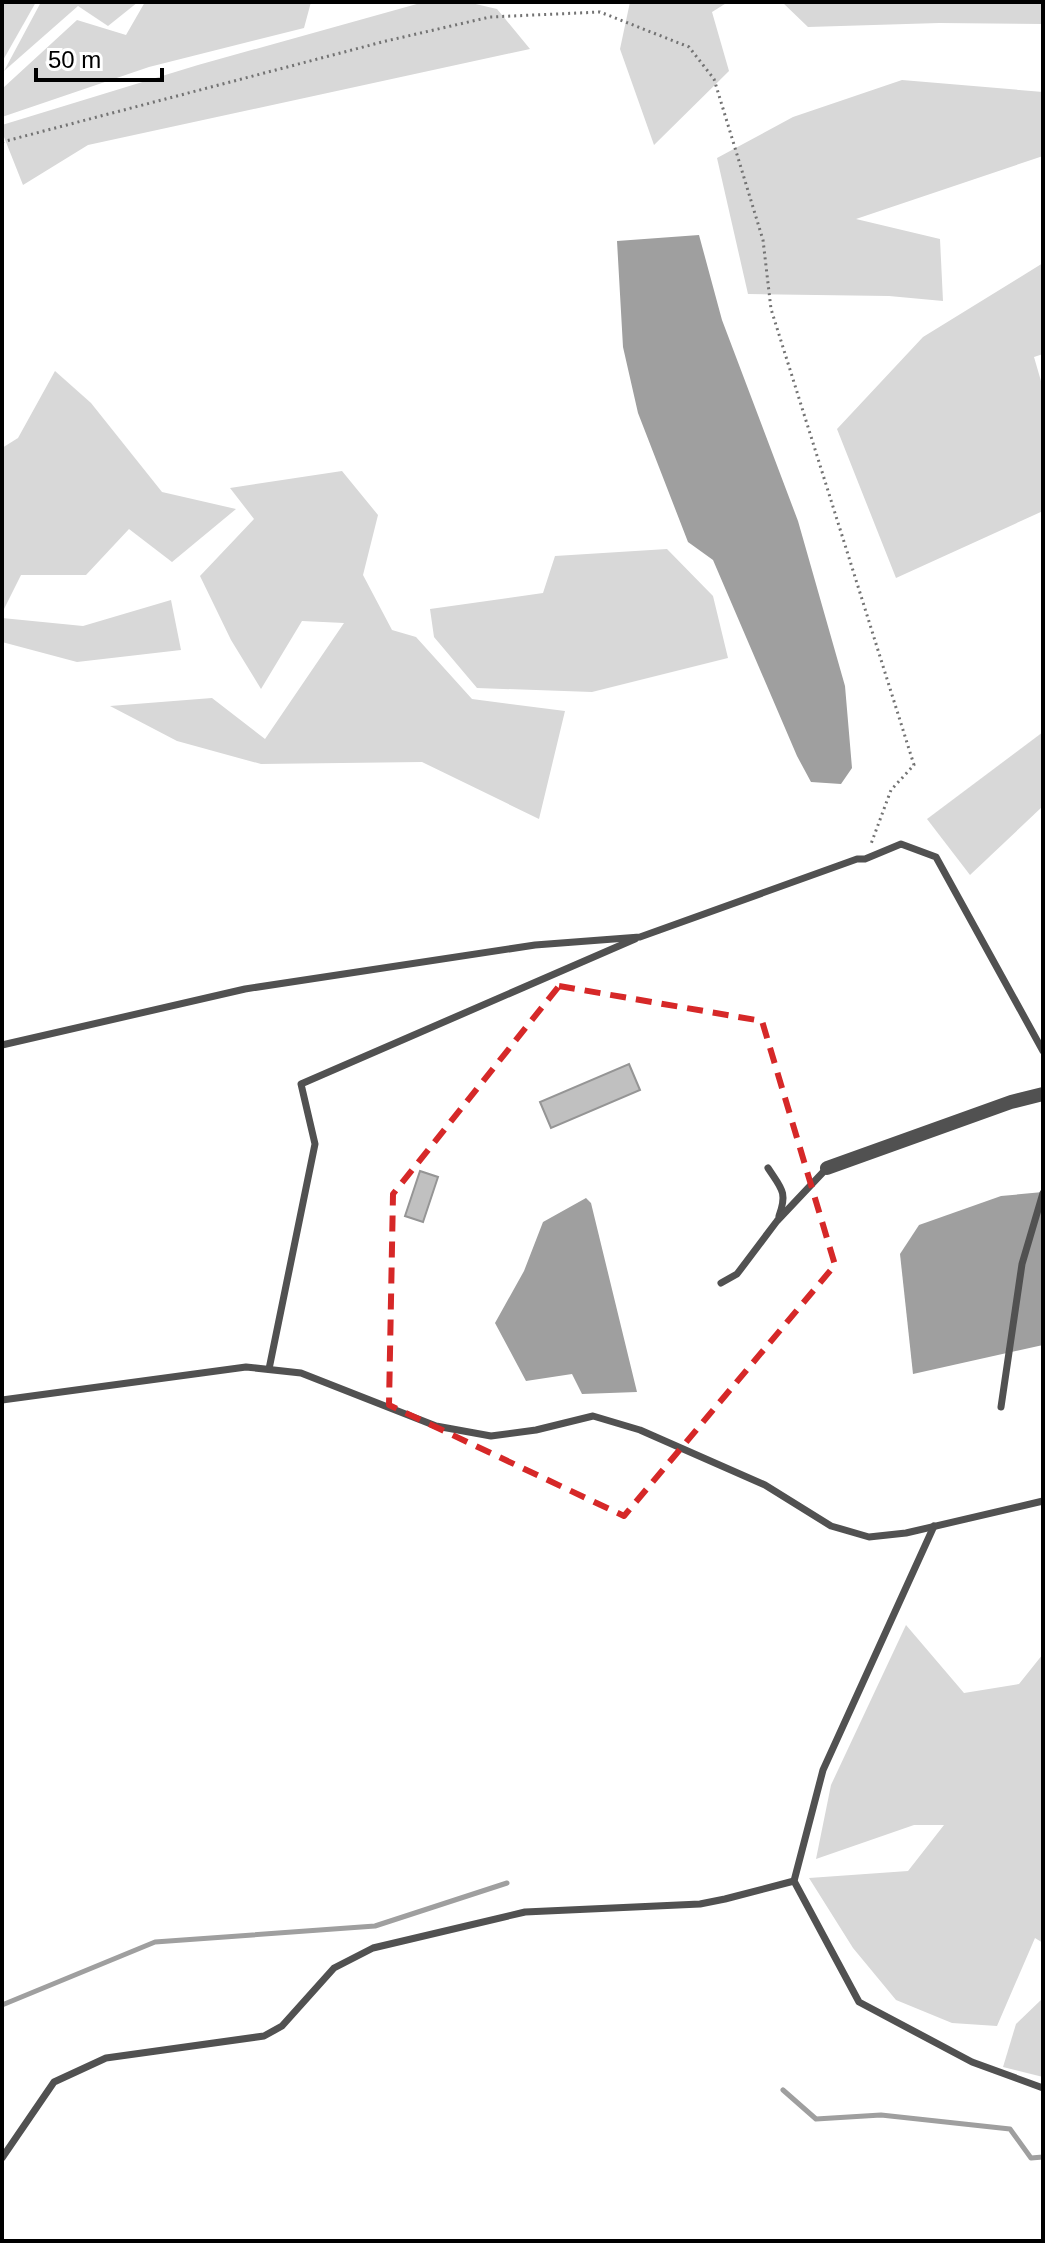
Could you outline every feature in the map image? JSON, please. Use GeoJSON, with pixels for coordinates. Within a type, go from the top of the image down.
{"type":"FeatureCollection","features":[{"type":"Feature","properties":{"kind":"street"},"geometry":{"type":"LineString","coordinates":[[827,1168],[1011,1102],[1043,1094]]}},
{"type":"Feature","properties":{"kind":"lane"},"geometry":{"type":"LineString","coordinates":[[269,1369],[315,1144],[301,1084],[640,937],[901,844],[936,857],[1043,1051]]}},
{"type":"Feature","properties":{"kind":"lane"},"geometry":{"type":"LineString","coordinates":[[2,1045],[245,989],[535,945],[640,937]]}},
{"type":"Feature","properties":{"kind":"lane"},"geometry":{"type":"LineString","coordinates":[[768,1168],[783,1191],[785,1202],[777,1221]]}},
{"type":"Feature","properties":{"kind":"lane"},"geometry":{"type":"LineString","coordinates":[[721,1283],[737,1274],[777,1221],[827,1168]]}},
{"type":"Feature","properties":{"kind":"lane"},"geometry":{"type":"LineString","coordinates":[[1001,1407],[1022,1264],[1043,1193]]}},
{"type":"Feature","properties":{"kind":"lane"},"geometry":{"type":"LineString","coordinates":[[2,1400],[246,1367],[269,1369],[301,1373],[436,1426],[491,1436],[536,1430],[593,1416],[640,1430],[765,1485],[831,1526],[869,1537],[906,1533],[1043,1501]]}},
{"type":"Feature","properties":{"kind":"lane"},"geometry":{"type":"LineString","coordinates":[[934,1526],[823,1770],[794,1881],[859,2002],[972,2062],[1043,2088]]}},
{"type":"Feature","properties":{"kind":"lane"},"geometry":{"type":"LineString","coordinates":[[2,2158],[54,2082],[106,2058],[264,2036],[282,2026],[334,1968],[373,1948],[525,1912],[700,1904],[794,1881]]}},
{"type":"Feature","properties":{"kind":"path"},"geometry":{"type":"LineString","coordinates":[[2,142],[386,41],[490,17],[600,12],[689,47],[714,79],[763,240],[771,309],[914,765],[891,790],[865,859]]}},
{"type":"Feature","properties":{"kind":"highlighted area"},"geometry":{"type":"Polygon","coordinates":[[[559,986],[762,1021],[835,1265],[624,1516],[389,1405],[393,1194],[559,986]]]}},
{"type":"Feature","properties":{"kind":"shaded area"},"geometry":{"type":"Polygon","coordinates":[[[2,2],[36,2],[2,62],[2,2]]]}},
{"type":"Feature","properties":{"kind":"shaded area"},"geometry":{"type":"Polygon","coordinates":[[[41,2],[138,2],[108,26],[78,6],[4,71],[41,2]]]}},
{"type":"Feature","properties":{"kind":"shaded area"},"geometry":{"type":"Polygon","coordinates":[[[145,2],[311,2],[304,28],[149,67],[2,117],[3,88],[77,20],[126,35],[145,2]]]}},
{"type":"Feature","properties":{"kind":"shaded area"},"geometry":{"type":"Polygon","coordinates":[[[424,2],[467,2],[497,9],[530,49],[88,145],[23,185],[2,132],[2,125],[198,65],[424,2]]]}},
{"type":"Feature","properties":{"kind":"shaded area"},"geometry":{"type":"Polygon","coordinates":[[[630,2],[728,2],[712,12],[729,71],[654,145],[620,49],[630,2]]]}},
{"type":"Feature","properties":{"kind":"shaded area"},"geometry":{"type":"Polygon","coordinates":[[[782,2],[1043,2],[1043,24],[808,27],[782,2]]]}},
{"type":"Feature","properties":{"kind":"shaded area"},"geometry":{"type":"Polygon","coordinates":[[[902,80],[1043,92],[1043,156],[856,219],[940,239],[943,301],[889,296],[748,294],[717,158],[793,117],[902,80]]]}},
{"type":"Feature","properties":{"kind":"shaded area"},"geometry":{"type":"Polygon","coordinates":[[[699,235],[722,320],[798,521],[845,686],[852,768],[841,784],[811,782],[713,560],[688,542],[638,413],[623,347],[617,241],[699,235]]]}},
{"type":"Feature","properties":{"kind":"shaded area"},"geometry":{"type":"Polygon","coordinates":[[[1043,263],[1043,354],[1034,357],[1043,388],[1043,511],[896,578],[837,429],[923,337],[1043,263]]]}},
{"type":"Feature","properties":{"kind":"shaded area"},"geometry":{"type":"Polygon","coordinates":[[[55,371],[91,403],[162,492],[236,509],[172,562],[129,529],[86,575],[21,575],[2,613],[2,448],[18,438],[55,371]]]}},
{"type":"Feature","properties":{"kind":"shaded area"},"geometry":{"type":"Polygon","coordinates":[[[342,471],[378,515],[363,575],[392,630],[416,637],[472,699],[565,711],[539,819],[422,762],[261,764],[177,741],[110,706],[212,698],[265,739],[344,623],[302,621],[261,689],[231,640],[200,576],[254,519],[230,488],[342,471]]]}},
{"type":"Feature","properties":{"kind":"shaded area"},"geometry":{"type":"Polygon","coordinates":[[[667,549],[713,596],[728,658],[592,692],[477,688],[434,637],[430,609],[543,593],[555,556],[667,549]]]}},
{"type":"Feature","properties":{"kind":"shaded area"},"geometry":{"type":"Polygon","coordinates":[[[171,600],[181,650],[77,662],[2,642],[2,618],[83,626],[171,600]]]}},
{"type":"Feature","properties":{"kind":"shaded area"},"geometry":{"type":"Polygon","coordinates":[[[1043,732],[1043,806],[970,875],[927,819],[1043,732]]]}},
{"type":"Feature","properties":{"kind":"shaded area"},"geometry":{"type":"Polygon","coordinates":[[[1043,1192],[1043,1345],[913,1374],[900,1254],[919,1225],[1001,1196],[1043,1192]]]}},
{"type":"Feature","properties":{"kind":"shaded area"},"geometry":{"type":"Polygon","coordinates":[[[586,1198],[591,1203],[637,1392],[582,1394],[572,1374],[526,1381],[495,1323],[524,1271],[543,1222],[586,1198]]]}},
{"type":"Feature","properties":{"kind":"shaded area"},"geometry":{"type":"Polygon","coordinates":[[[906,1625],[964,1693],[1019,1684],[1043,1654],[1043,1943],[1035,1938],[997,2026],[952,2023],[896,2000],[853,1948],[809,1878],[908,1871],[944,1825],[914,1825],[816,1859],[831,1785],[906,1625]]]}},
{"type":"Feature","properties":{"kind":"shaded area"},"geometry":{"type":"Polygon","coordinates":[[[1043,1998],[1043,2077],[1003,2067],[1016,2024],[1043,1998]]]}},
{"type":"Feature","properties":{"kind":"building"},"geometry":{"type":"Polygon","coordinates":[[[629,1064],[640,1090],[551,1128],[540,1102],[629,1064]]]}},
{"type":"Feature","properties":{"kind":"building"},"geometry":{"type":"Polygon","coordinates":[[[420,1171],[438,1177],[423,1222],[405,1216],[420,1171]]]}},
{"type":"Feature","properties":{"kind":"waterway"},"geometry":{"type":"LineString","coordinates":[[2,2005],[155,1942],[375,1926],[507,1883]]}},
{"type":"Feature","properties":{"kind":"waterway"},"geometry":{"type":"LineString","coordinates":[[783,2090],[816,2119],[881,2115],[1010,2129],[1031,2158],[1043,2157]]}}]}
